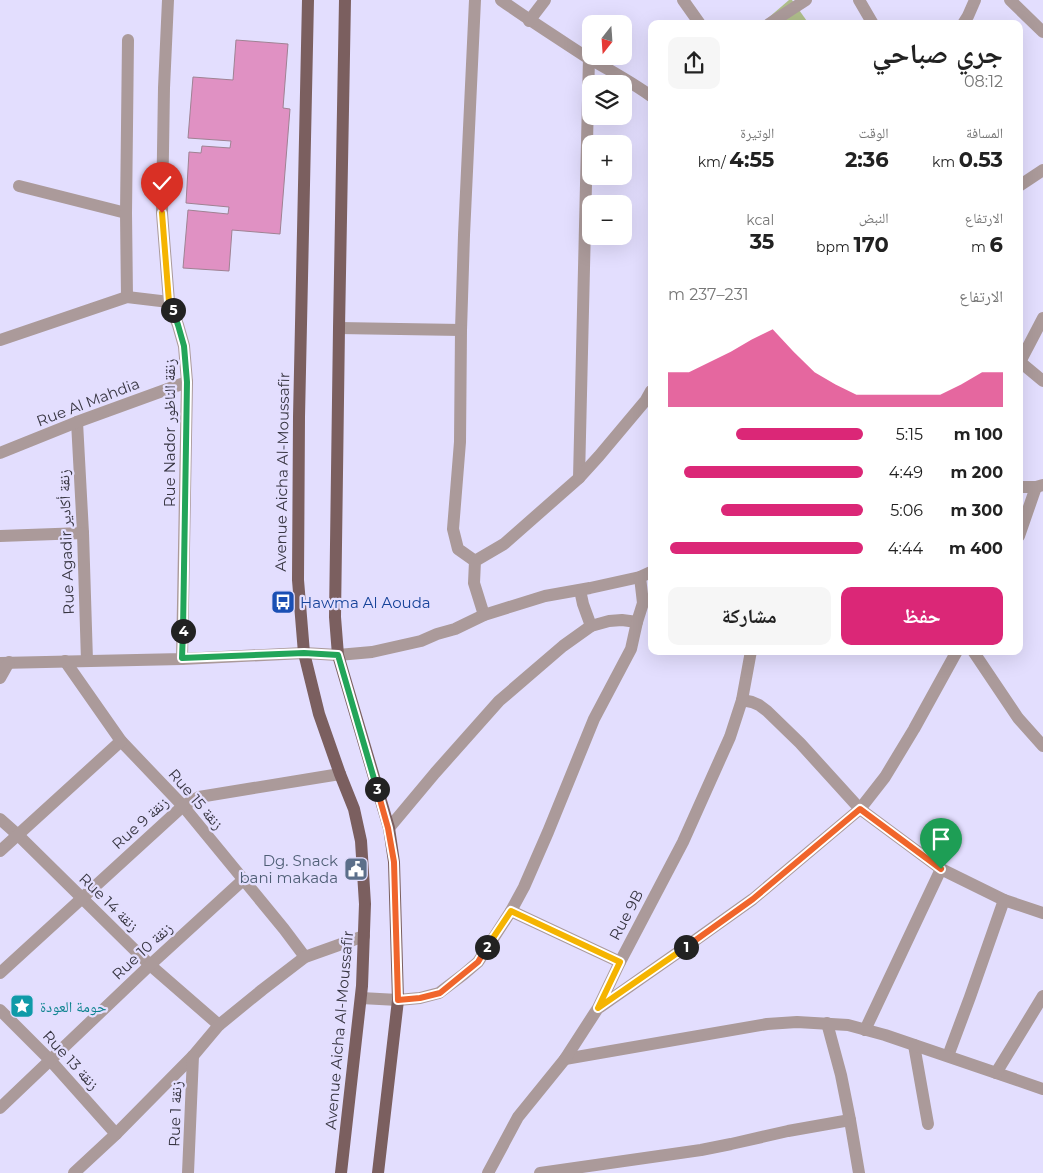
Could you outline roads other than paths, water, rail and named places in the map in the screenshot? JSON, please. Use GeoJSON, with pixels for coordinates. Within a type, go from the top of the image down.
{"type":"FeatureCollection","features":[{"type":"Feature","properties":{"kind":"main road","name":"Avenue Aicha Al-Moussafir"},"geometry":{"type":"LineString","coordinates":[[308,0],[299,407],[298,580],[304,653],[319,714],[354,809],[361,841],[365,904],[361,998],[341,1173]]}},
{"type":"Feature","properties":{"kind":"main road"},"geometry":{"type":"LineString","coordinates":[[345,0],[335,617],[338,655],[388,828],[394,862],[398,1000],[378,1173]]}},
{"type":"Feature","properties":{"kind":"street","name":"Rue Nador زنقة الناظور"},"geometry":{"type":"LineString","coordinates":[[168,0],[164,88],[162,213],[169,302],[184,346],[187,382],[182,658]]}},
{"type":"Feature","properties":{"kind":"street"},"geometry":{"type":"LineString","coordinates":[[475,0],[464,225],[460,442],[453,529],[458,549],[475,561]]}},
{"type":"Feature","properties":{"kind":"street"},"geometry":{"type":"LineString","coordinates":[[501,0],[530,21],[582,54]]}},
{"type":"Feature","properties":{"kind":"street"},"geometry":{"type":"LineString","coordinates":[[530,21],[545,0]]}},
{"type":"Feature","properties":{"kind":"street"},"geometry":{"type":"LineString","coordinates":[[683,0],[697,20]]}},
{"type":"Feature","properties":{"kind":"street"},"geometry":{"type":"LineString","coordinates":[[859,0],[871,20]]}},
{"type":"Feature","properties":{"kind":"street"},"geometry":{"type":"LineString","coordinates":[[966,20],[975,0]]}},
{"type":"Feature","properties":{"kind":"street"},"geometry":{"type":"LineString","coordinates":[[1010,0],[1043,32]]}},
{"type":"Feature","properties":{"kind":"street"},"geometry":{"type":"LineString","coordinates":[[774,20],[798,2]]}},
{"type":"Feature","properties":{"kind":"street"},"geometry":{"type":"LineString","coordinates":[[127,297],[128,40]]}},
{"type":"Feature","properties":{"kind":"street"},"geometry":{"type":"LineString","coordinates":[[579,478],[589,65]]}},
{"type":"Feature","properties":{"kind":"street"},"geometry":{"type":"LineString","coordinates":[[601,65],[648,94]]}},
{"type":"Feature","properties":{"kind":"street"},"geometry":{"type":"LineString","coordinates":[[1023,183],[1043,170]]}},
{"type":"Feature","properties":{"kind":"street"},"geometry":{"type":"LineString","coordinates":[[19,186],[126,213]]}},
{"type":"Feature","properties":{"kind":"street"},"geometry":{"type":"LineString","coordinates":[[0,338],[127,297],[169,302]]}},
{"type":"Feature","properties":{"kind":"street"},"geometry":{"type":"LineString","coordinates":[[1023,355],[1043,318]]}},
{"type":"Feature","properties":{"kind":"street"},"geometry":{"type":"LineString","coordinates":[[339,328],[461,330]]}},
{"type":"Feature","properties":{"kind":"street"},"geometry":{"type":"LineString","coordinates":[[1023,365],[1043,381]]}},
{"type":"Feature","properties":{"kind":"street","name":"Rue Al Mahdia"},"geometry":{"type":"LineString","coordinates":[[0,454],[77,422],[187,382]]}},
{"type":"Feature","properties":{"kind":"street"},"geometry":{"type":"LineString","coordinates":[[475,561],[504,544],[579,478],[648,396]]}},
{"type":"Feature","properties":{"kind":"street","name":"Rue Agadir زنقة أكادير"},"geometry":{"type":"LineString","coordinates":[[77,422],[87,661]]}},
{"type":"Feature","properties":{"kind":"street"},"geometry":{"type":"LineString","coordinates":[[1023,487],[1040,486],[1023,526]]}},
{"type":"Feature","properties":{"kind":"street"},"geometry":{"type":"LineString","coordinates":[[0,536],[82,533]]}},
{"type":"Feature","properties":{"kind":"street"},"geometry":{"type":"LineString","coordinates":[[475,561],[474,583],[484,615]]}},
{"type":"Feature","properties":{"kind":"street"},"geometry":{"type":"LineString","coordinates":[[0,678],[4,663],[304,653],[338,655],[372,652],[421,641],[455,629],[484,615],[545,596],[580,590],[646,574],[643,602],[631,649],[594,719],[524,887],[478,962],[440,993],[420,998],[398,1000],[361,998]]}},
{"type":"Feature","properties":{"kind":"street"},"geometry":{"type":"LineString","coordinates":[[580,590],[591,626]]}},
{"type":"Feature","properties":{"kind":"street"},"geometry":{"type":"LineString","coordinates":[[388,828],[499,701],[563,646],[591,626],[609,620],[637,622]]}},
{"type":"Feature","properties":{"kind":"street","name":"Rue 9B"},"geometry":{"type":"LineString","coordinates":[[488,1173],[518,1117],[565,1059],[598,1008],[683,842],[730,737],[742,700],[750,655]]}},
{"type":"Feature","properties":{"kind":"street"},"geometry":{"type":"LineString","coordinates":[[598,1008],[753,899],[860,809],[885,777],[955,655]]}},
{"type":"Feature","properties":{"kind":"street"},"geometry":{"type":"LineString","coordinates":[[976,655],[1018,718],[1043,746]]}},
{"type":"Feature","properties":{"kind":"street","name":"Rue 15 زنقة"},"geometry":{"type":"LineString","coordinates":[[65,661],[121,741],[184,806],[305,957]]}},
{"type":"Feature","properties":{"kind":"street"},"geometry":{"type":"LineString","coordinates":[[742,700],[759,704],[777,719],[860,809],[941,869],[1004,900],[1043,913]]}},
{"type":"Feature","properties":{"kind":"street"},"geometry":{"type":"LineString","coordinates":[[0,851],[121,741]]}},
{"type":"Feature","properties":{"kind":"street","name":"Rue 9 زنقة"},"geometry":{"type":"LineString","coordinates":[[0,973],[184,806],[199,797],[340,774]]}},
{"type":"Feature","properties":{"kind":"street","name":"Rue 14 زنقة"},"geometry":{"type":"LineString","coordinates":[[0,819],[150,965],[219,1025]]}},
{"type":"Feature","properties":{"kind":"street"},"geometry":{"type":"LineString","coordinates":[[865,1030],[941,869]]}},
{"type":"Feature","properties":{"kind":"street","name":"Rue 10 زنقة"},"geometry":{"type":"LineString","coordinates":[[0,1108],[150,965],[243,880]]}},
{"type":"Feature","properties":{"kind":"street"},"geometry":{"type":"LineString","coordinates":[[948,1056],[1004,900]]}},
{"type":"Feature","properties":{"kind":"street"},"geometry":{"type":"LineString","coordinates":[[511,911],[620,962]]}},
{"type":"Feature","properties":{"kind":"street"},"geometry":{"type":"LineString","coordinates":[[74,1173],[116,1134],[192,1056],[219,1025],[305,957],[364,936]]}},
{"type":"Feature","properties":{"kind":"street"},"geometry":{"type":"LineString","coordinates":[[996,1073],[1043,996]]}},
{"type":"Feature","properties":{"kind":"street","name":"Rue 13 زنقة"},"geometry":{"type":"LineString","coordinates":[[0,1010],[50,1060],[116,1134]]}},
{"type":"Feature","properties":{"kind":"street"},"geometry":{"type":"LineString","coordinates":[[827,1023],[841,1075],[859,1173]]}},
{"type":"Feature","properties":{"kind":"street"},"geometry":{"type":"LineString","coordinates":[[565,1059],[766,1024],[827,1023],[848,1025],[865,1030],[1043,1088]]}},
{"type":"Feature","properties":{"kind":"street"},"geometry":{"type":"LineString","coordinates":[[914,1045],[928,1124]]}},
{"type":"Feature","properties":{"kind":"street","name":"Rue 1 زنقة"},"geometry":{"type":"LineString","coordinates":[[188,1173],[192,1056]]}},
{"type":"Feature","properties":{"kind":"street"},"geometry":{"type":"LineString","coordinates":[[540,1173],[708,1148],[850,1120]]}},
{"type":"Feature","properties":{"kind":"place","name":"Hawma Al Aouda"},"geometry":{"type":"Point","coordinates":[283,602]}},
{"type":"Feature","properties":{"kind":"place","name":"Dg. Snack bani makada"},"geometry":{"type":"Point","coordinates":[356,869]}},
{"type":"Feature","properties":{"kind":"place","name":"حومة العودة"},"geometry":{"type":"Point","coordinates":[22,1006]}}]}
